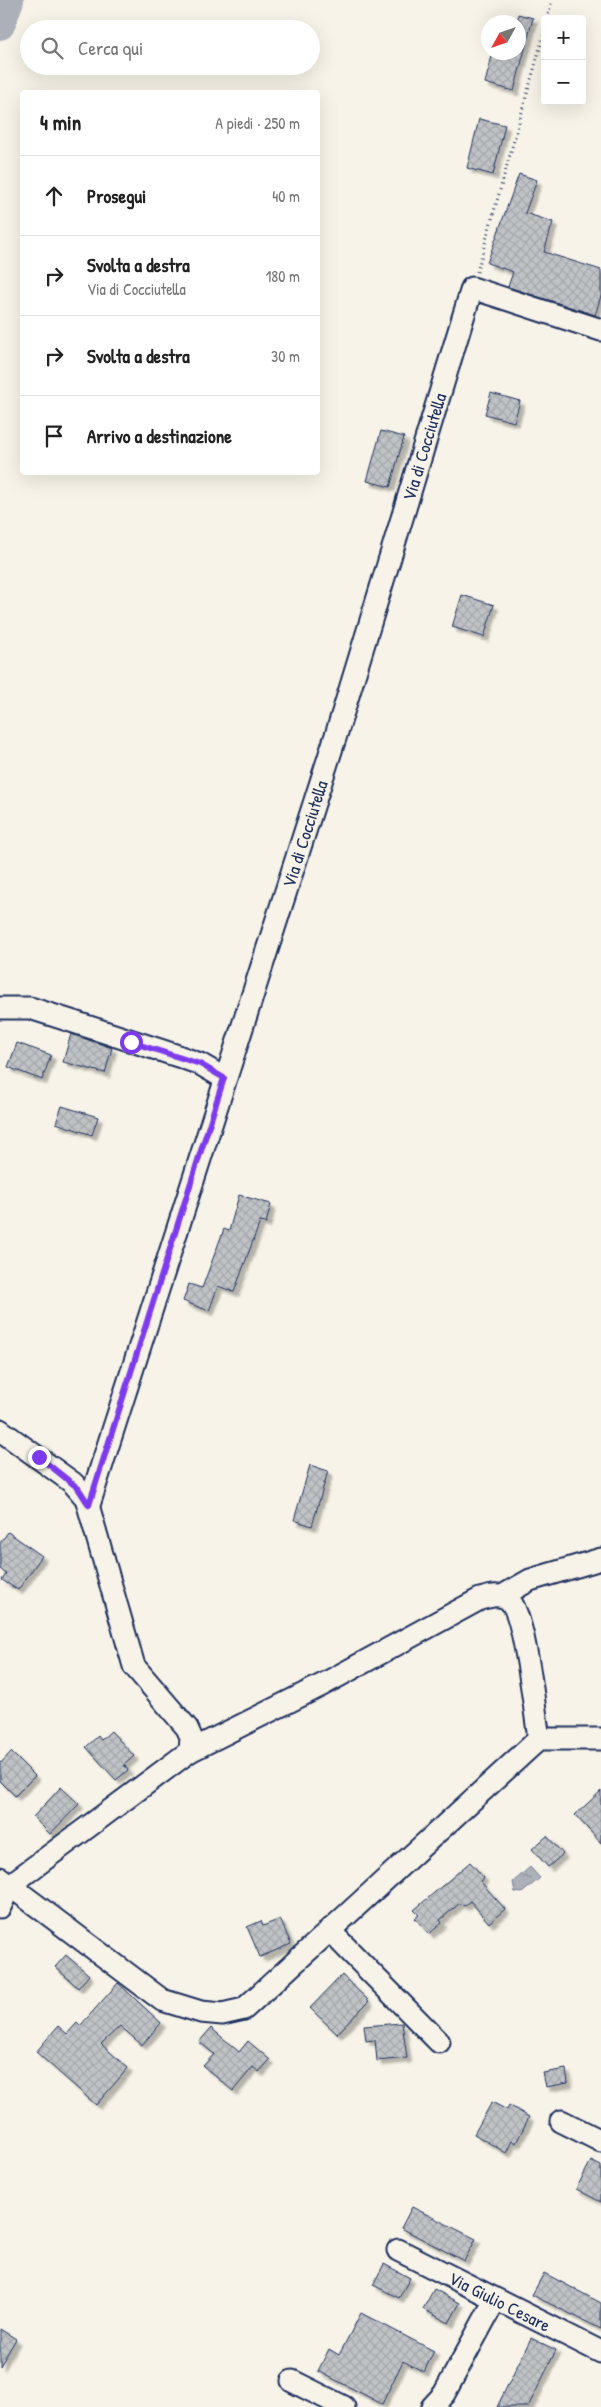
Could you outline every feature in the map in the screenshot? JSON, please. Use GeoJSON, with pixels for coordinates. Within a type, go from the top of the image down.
{"type":"FeatureCollection","features":[{"type":"Feature","properties":{"kind":"street"},"geometry":{"type":"LineString","coordinates":[[472,288],[601,330]]}},
{"type":"Feature","properties":{"kind":"street","name":"Via di Cocciutella"},"geometry":{"type":"LineString","coordinates":[[89,1505],[224,1078],[337,732],[472,288]]}},
{"type":"Feature","properties":{"kind":"street"},"geometry":{"type":"LineString","coordinates":[[0,1008],[30,1008],[192,1061],[224,1078]]}},
{"type":"Feature","properties":{"kind":"street"},"geometry":{"type":"LineString","coordinates":[[0,1430],[73,1483],[83,1494],[89,1505],[134,1666],[186,1728],[191,1743],[190,1751]]}},
{"type":"Feature","properties":{"kind":"street"},"geometry":{"type":"LineString","coordinates":[[502,1596],[530,1580],[601,1558]]}},
{"type":"Feature","properties":{"kind":"street"},"geometry":{"type":"LineString","coordinates":[[0,1907],[5,1882],[190,1751],[322,1685],[480,1599],[492,1595],[502,1596],[510,1601],[516,1610],[540,1739]]}},
{"type":"Feature","properties":{"kind":"street"},"geometry":{"type":"LineString","coordinates":[[5,1882],[162,2000],[215,2014],[235,2013],[244,2009],[540,1739],[601,1740]]}},
{"type":"Feature","properties":{"kind":"street"},"geometry":{"type":"LineString","coordinates":[[329,1930],[439,2042]]}},
{"type":"Feature","properties":{"kind":"street"},"geometry":{"type":"LineString","coordinates":[[561,2121],[601,2141]]}},
{"type":"Feature","properties":{"kind":"street","name":"Via Giulio Cesare"},"geometry":{"type":"LineString","coordinates":[[398,2250],[601,2352]]}},
{"type":"Feature","properties":{"kind":"street"},"geometry":{"type":"LineString","coordinates":[[432,2407],[444,2394],[495,2300]]}},
{"type":"Feature","properties":{"kind":"street"},"geometry":{"type":"LineString","coordinates":[[292,2381],[344,2407]]}},
{"type":"Feature","properties":{"kind":"path"},"geometry":{"type":"LineString","coordinates":[[549,15],[552,0]]}},
{"type":"Feature","properties":{"kind":"path"},"geometry":{"type":"LineString","coordinates":[[472,288],[541,44]]}},
{"type":"Feature","properties":{"kind":"water"},"geometry":{"type":"Polygon","coordinates":[[[530,1867],[540,1878],[522,1893],[515,1892],[513,1882],[530,1867]]]}},
{"type":"Feature","properties":{"kind":"building"},"geometry":{"type":"Polygon","coordinates":[[[526,16],[533,18],[526,45],[526,16]]]}},
{"type":"Feature","properties":{"kind":"building"},"geometry":{"type":"Polygon","coordinates":[[[491,60],[522,60],[514,91],[485,83],[491,60]]]}},
{"type":"Feature","properties":{"kind":"building"},"geometry":{"type":"Polygon","coordinates":[[[479,119],[505,125],[493,175],[467,168],[479,119]]]}},
{"type":"Feature","properties":{"kind":"building"},"geometry":{"type":"Polygon","coordinates":[[[519,174],[537,180],[525,213],[553,222],[544,252],[601,270],[601,296],[595,315],[508,287],[513,272],[487,263],[519,174]]]}},
{"type":"Feature","properties":{"kind":"building"},"geometry":{"type":"Polygon","coordinates":[[[491,393],[520,401],[514,422],[485,414],[491,393]]]}},
{"type":"Feature","properties":{"kind":"building"},"geometry":{"type":"Polygon","coordinates":[[[381,431],[404,437],[390,487],[367,481],[381,431]]]}},
{"type":"Feature","properties":{"kind":"building"},"geometry":{"type":"Polygon","coordinates":[[[462,595],[494,605],[484,637],[452,627],[462,595]]]}},
{"type":"Feature","properties":{"kind":"building"},"geometry":{"type":"Polygon","coordinates":[[[71,1034],[112,1048],[105,1073],[63,1062],[71,1034]]]}},
{"type":"Feature","properties":{"kind":"building"},"geometry":{"type":"Polygon","coordinates":[[[17,1043],[51,1055],[42,1080],[8,1067],[17,1043]]]}},
{"type":"Feature","properties":{"kind":"building"},"geometry":{"type":"Polygon","coordinates":[[[62,1106],[98,1117],[92,1135],[56,1123],[62,1106]]]}},
{"type":"Feature","properties":{"kind":"building"},"geometry":{"type":"Polygon","coordinates":[[[239,1195],[271,1204],[266,1223],[260,1222],[234,1292],[218,1286],[209,1311],[183,1301],[189,1284],[202,1288],[224,1229],[229,1231],[239,1195]]]}},
{"type":"Feature","properties":{"kind":"building"},"geometry":{"type":"Polygon","coordinates":[[[310,1465],[328,1471],[312,1526],[294,1520],[310,1465]]]}},
{"type":"Feature","properties":{"kind":"building"},"geometry":{"type":"Polygon","coordinates":[[[8,1532],[42,1556],[18,1590],[2,1580],[6,1574],[0,1569],[0,1543],[8,1532]]]}},
{"type":"Feature","properties":{"kind":"building"},"geometry":{"type":"Polygon","coordinates":[[[111,1731],[134,1756],[124,1765],[128,1770],[116,1780],[86,1747],[98,1736],[101,1740],[111,1731]]]}},
{"type":"Feature","properties":{"kind":"building"},"geometry":{"type":"Polygon","coordinates":[[[11,1752],[35,1776],[15,1796],[0,1781],[0,1764],[11,1752]]]}},
{"type":"Feature","properties":{"kind":"building"},"geometry":{"type":"Polygon","coordinates":[[[61,1787],[79,1804],[50,1834],[33,1817],[61,1787]]]}},
{"type":"Feature","properties":{"kind":"building"},"geometry":{"type":"Polygon","coordinates":[[[601,1791],[601,1843],[575,1815],[601,1791]]]}},
{"type":"Feature","properties":{"kind":"building"},"geometry":{"type":"Polygon","coordinates":[[[547,1836],[563,1854],[548,1867],[532,1849],[547,1836]]]}},
{"type":"Feature","properties":{"kind":"building"},"geometry":{"type":"Polygon","coordinates":[[[470,1862],[484,1878],[480,1881],[505,1909],[489,1923],[470,1901],[464,1906],[460,1903],[440,1920],[442,1923],[429,1934],[415,1918],[419,1915],[414,1910],[470,1862]]]}},
{"type":"Feature","properties":{"kind":"building"},"geometry":{"type":"Polygon","coordinates":[[[280,1919],[291,1944],[260,1957],[247,1927],[261,1921],[263,1926],[280,1919]]]}},
{"type":"Feature","properties":{"kind":"building"},"geometry":{"type":"Polygon","coordinates":[[[66,1955],[89,1975],[78,1988],[55,1967],[66,1955]]]}},
{"type":"Feature","properties":{"kind":"building"},"geometry":{"type":"Polygon","coordinates":[[[342,1975],[369,2001],[337,2034],[310,2008],[342,1975]]]}},
{"type":"Feature","properties":{"kind":"building"},"geometry":{"type":"Polygon","coordinates":[[[118,1983],[161,2023],[142,2045],[120,2026],[101,2044],[128,2068],[96,2105],[36,2052],[58,2026],[67,2034],[77,2023],[80,2026],[118,1983]]]}},
{"type":"Feature","properties":{"kind":"building"},"geometry":{"type":"Polygon","coordinates":[[[402,2023],[407,2058],[377,2061],[375,2040],[366,2041],[364,2026],[402,2023]]]}},
{"type":"Feature","properties":{"kind":"building"},"geometry":{"type":"Polygon","coordinates":[[[211,2028],[239,2052],[248,2041],[270,2060],[259,2072],[253,2067],[233,2091],[203,2066],[214,2054],[199,2042],[211,2028]]]}},
{"type":"Feature","properties":{"kind":"building"},"geometry":{"type":"Polygon","coordinates":[[[566,2069],[568,2083],[546,2087],[543,2073],[566,2069]]]}},
{"type":"Feature","properties":{"kind":"building"},"geometry":{"type":"Polygon","coordinates":[[[492,2102],[507,2110],[509,2105],[529,2117],[516,2143],[512,2141],[506,2153],[474,2134],[492,2102]]]}},
{"type":"Feature","properties":{"kind":"building"},"geometry":{"type":"Polygon","coordinates":[[[591,2161],[601,2166],[601,2202],[576,2189],[591,2161]]]}},
{"type":"Feature","properties":{"kind":"building"},"geometry":{"type":"Polygon","coordinates":[[[412,2207],[476,2239],[464,2261],[401,2228],[412,2207]]]}},
{"type":"Feature","properties":{"kind":"building"},"geometry":{"type":"Polygon","coordinates":[[[384,2264],[410,2278],[399,2298],[373,2285],[384,2264]]]}},
{"type":"Feature","properties":{"kind":"building"},"geometry":{"type":"Polygon","coordinates":[[[544,2273],[601,2303],[601,2329],[532,2295],[544,2273]]]}},
{"type":"Feature","properties":{"kind":"building"},"geometry":{"type":"Polygon","coordinates":[[[434,2289],[460,2303],[449,2323],[423,2309],[434,2289]]]}},
{"type":"Feature","properties":{"kind":"building"},"geometry":{"type":"Polygon","coordinates":[[[361,2313],[434,2351],[424,2372],[403,2361],[382,2404],[318,2371],[329,2349],[339,2355],[361,2313]]]}},
{"type":"Feature","properties":{"kind":"building"},"geometry":{"type":"Polygon","coordinates":[[[0,2329],[16,2339],[0,2366],[0,2329]]]}},
{"type":"Feature","properties":{"kind":"building"},"geometry":{"type":"Polygon","coordinates":[[[531,2338],[556,2350],[544,2375],[528,2407],[497,2407],[531,2338]]]}},
{"type":"Feature","properties":{"kind":"waterway"},"geometry":{"type":"LineString","coordinates":[[0,25],[9,0]]}},
{"type":"Feature","properties":{"kind":"route"},"geometry":{"type":"LineString","coordinates":[[39,1457],[73,1483],[86,1498],[89,1505],[224,1078],[200,1064],[131,1042]]}}]}
